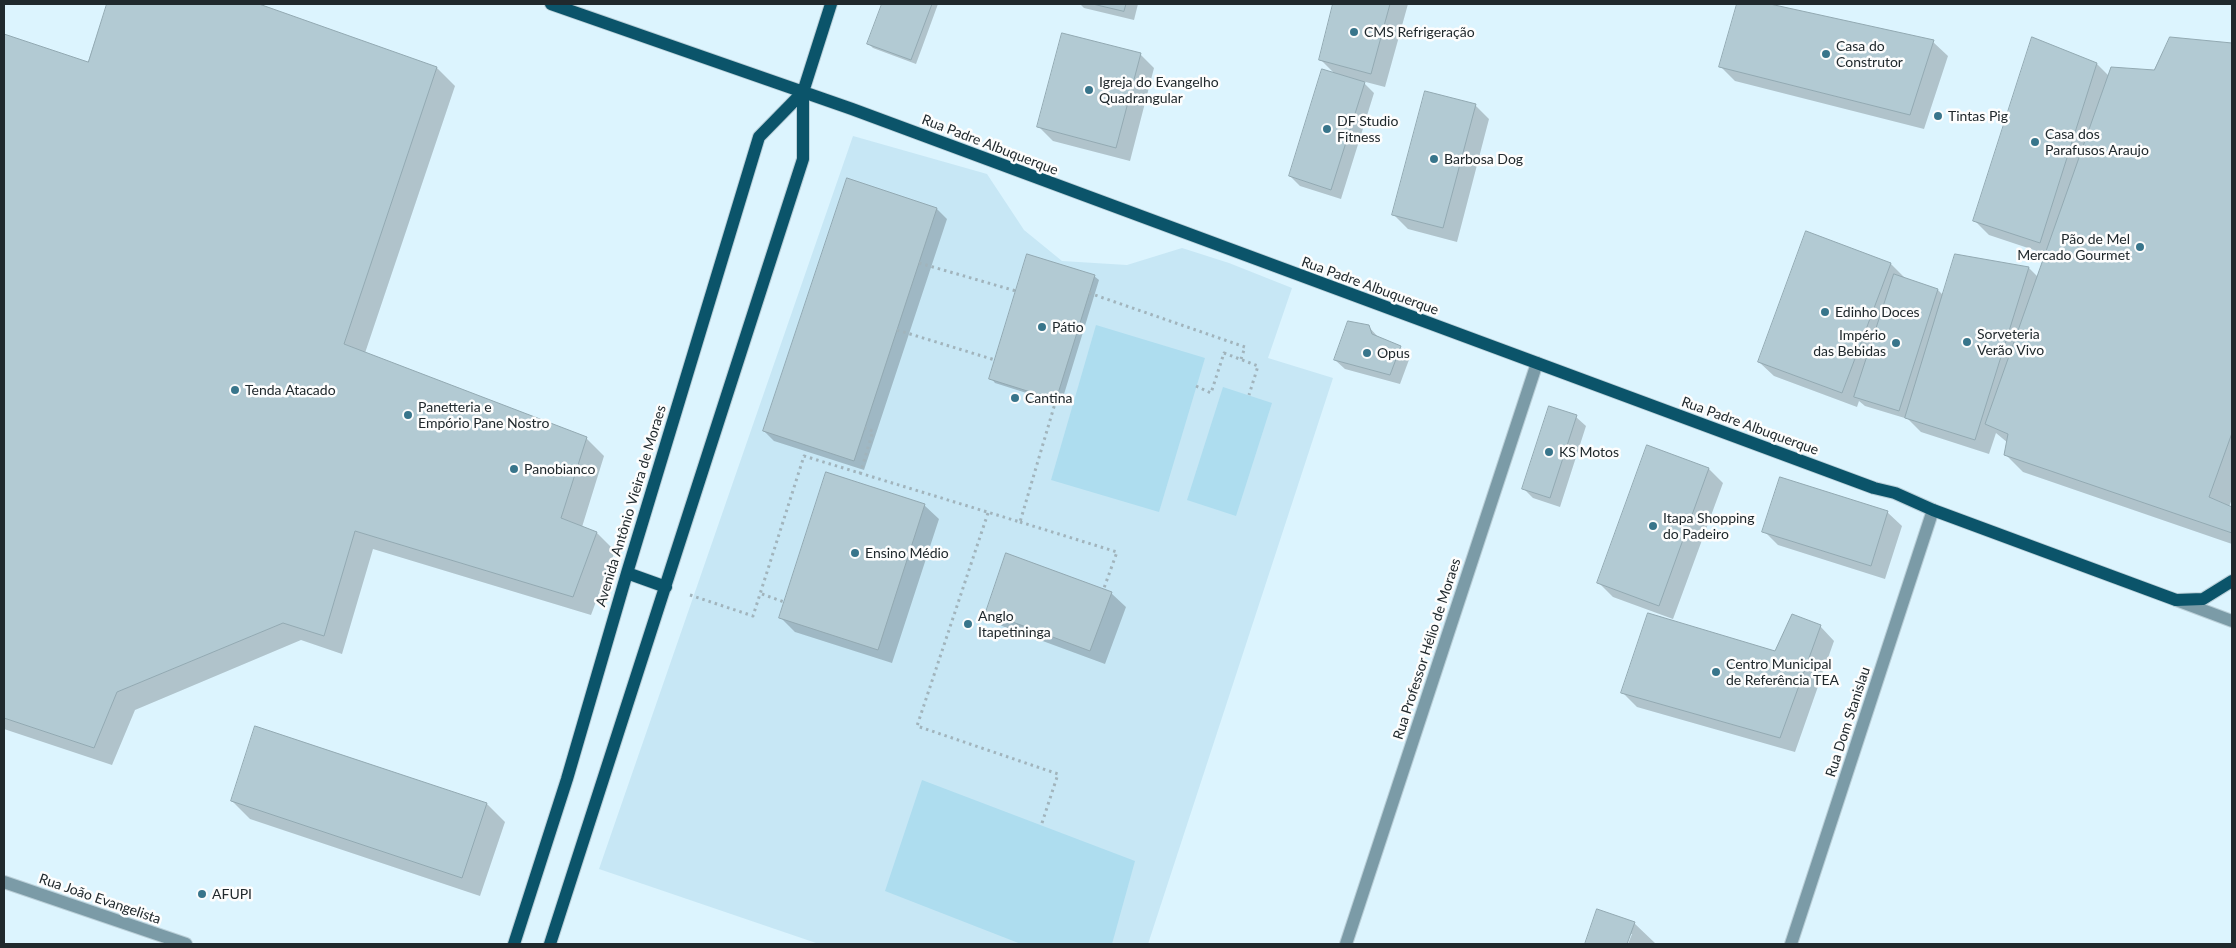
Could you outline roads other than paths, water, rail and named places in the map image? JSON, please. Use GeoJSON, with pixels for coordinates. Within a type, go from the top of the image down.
{"type":"FeatureCollection","features":[{"type":"Feature","properties":{"kind":"main road","name":"Rua Padre Albuquerque"},"geometry":{"type":"LineString","coordinates":[[552,4],[803,92],[1864,484],[1895,493],[1933,510],[2176,600],[2203,599],[2232,581]]}},
{"type":"Feature","properties":{"kind":"main road","name":"Avenida Antônio Vieira de Moraes"},"geometry":{"type":"LineString","coordinates":[[550,944],[803,159],[803,92],[831,4]]}},
{"type":"Feature","properties":{"kind":"main road","name":"Avenida Antônio Vieira de Moraes"},"geometry":{"type":"LineString","coordinates":[[514,944],[568,779],[626,573],[759,137],[803,92]]}},
{"type":"Feature","properties":{"kind":"main road"},"geometry":{"type":"LineString","coordinates":[[626,573],[666,587]]}},
{"type":"Feature","properties":{"kind":"street","name":"Rua Professor Hélio de Moraes"},"geometry":{"type":"LineString","coordinates":[[1346,944],[1537,363]]}},
{"type":"Feature","properties":{"kind":"street","name":"Rua Dom Stanislau"},"geometry":{"type":"LineString","coordinates":[[1791,944],[1933,510]]}},
{"type":"Feature","properties":{"kind":"street","name":"Rua Padre Albuquerque"},"geometry":{"type":"LineString","coordinates":[[2176,600],[2232,621]]}},
{"type":"Feature","properties":{"kind":"street","name":"Rua João Evangelista"},"geometry":{"type":"LineString","coordinates":[[4,882],[186,944]]}},
{"type":"Feature","properties":{"kind":"place","name":"CMS Refrigeração"},"geometry":{"type":"Point","coordinates":[1354,32]}},
{"type":"Feature","properties":{"kind":"place","name":"Casa do Construtor"},"geometry":{"type":"Point","coordinates":[1826,54]}},
{"type":"Feature","properties":{"kind":"place","name":"Igreja do Evangelho Quadrangular"},"geometry":{"type":"Point","coordinates":[1089,90]}},
{"type":"Feature","properties":{"kind":"place","name":"Tintas Pig"},"geometry":{"type":"Point","coordinates":[1938,116]}},
{"type":"Feature","properties":{"kind":"place","name":"DF Studio Fitness"},"geometry":{"type":"Point","coordinates":[1327,129]}},
{"type":"Feature","properties":{"kind":"place","name":"Casa dos Parafusos Araujo"},"geometry":{"type":"Point","coordinates":[2035,142]}},
{"type":"Feature","properties":{"kind":"place","name":"Barbosa Dog"},"geometry":{"type":"Point","coordinates":[1434,159]}},
{"type":"Feature","properties":{"kind":"place","name":"Pão de Mel Mercado Gourmet"},"geometry":{"type":"Point","coordinates":[2140,247]}},
{"type":"Feature","properties":{"kind":"place","name":"Edinho Doces"},"geometry":{"type":"Point","coordinates":[1825,312]}},
{"type":"Feature","properties":{"kind":"place","name":"Pátio"},"geometry":{"type":"Point","coordinates":[1042,327]}},
{"type":"Feature","properties":{"kind":"place","name":"Sorveteria Verão Vivo"},"geometry":{"type":"Point","coordinates":[1967,342]}},
{"type":"Feature","properties":{"kind":"place","name":"Império das Bebidas"},"geometry":{"type":"Point","coordinates":[1896,343]}},
{"type":"Feature","properties":{"kind":"place","name":"Opus"},"geometry":{"type":"Point","coordinates":[1367,353]}},
{"type":"Feature","properties":{"kind":"place","name":"Tenda Atacado"},"geometry":{"type":"Point","coordinates":[235,390]}},
{"type":"Feature","properties":{"kind":"place","name":"Cantina"},"geometry":{"type":"Point","coordinates":[1015,398]}},
{"type":"Feature","properties":{"kind":"place","name":"Panetteria e Empório Pane Nostro"},"geometry":{"type":"Point","coordinates":[408,415]}},
{"type":"Feature","properties":{"kind":"place","name":"KS Motos"},"geometry":{"type":"Point","coordinates":[1549,452]}},
{"type":"Feature","properties":{"kind":"place","name":"Panobianco"},"geometry":{"type":"Point","coordinates":[514,469]}},
{"type":"Feature","properties":{"kind":"place","name":"Itapa Shopping do Padeiro"},"geometry":{"type":"Point","coordinates":[1653,526]}},
{"type":"Feature","properties":{"kind":"place","name":"Ensino Médio"},"geometry":{"type":"Point","coordinates":[855,553]}},
{"type":"Feature","properties":{"kind":"place","name":"Anglo Itapetininga"},"geometry":{"type":"Point","coordinates":[968,624]}},
{"type":"Feature","properties":{"kind":"place","name":"Centro Municipal de Referência TEA"},"geometry":{"type":"Point","coordinates":[1716,672]}},
{"type":"Feature","properties":{"kind":"place","name":"AFUPI"},"geometry":{"type":"Point","coordinates":[202,894]}}]}
